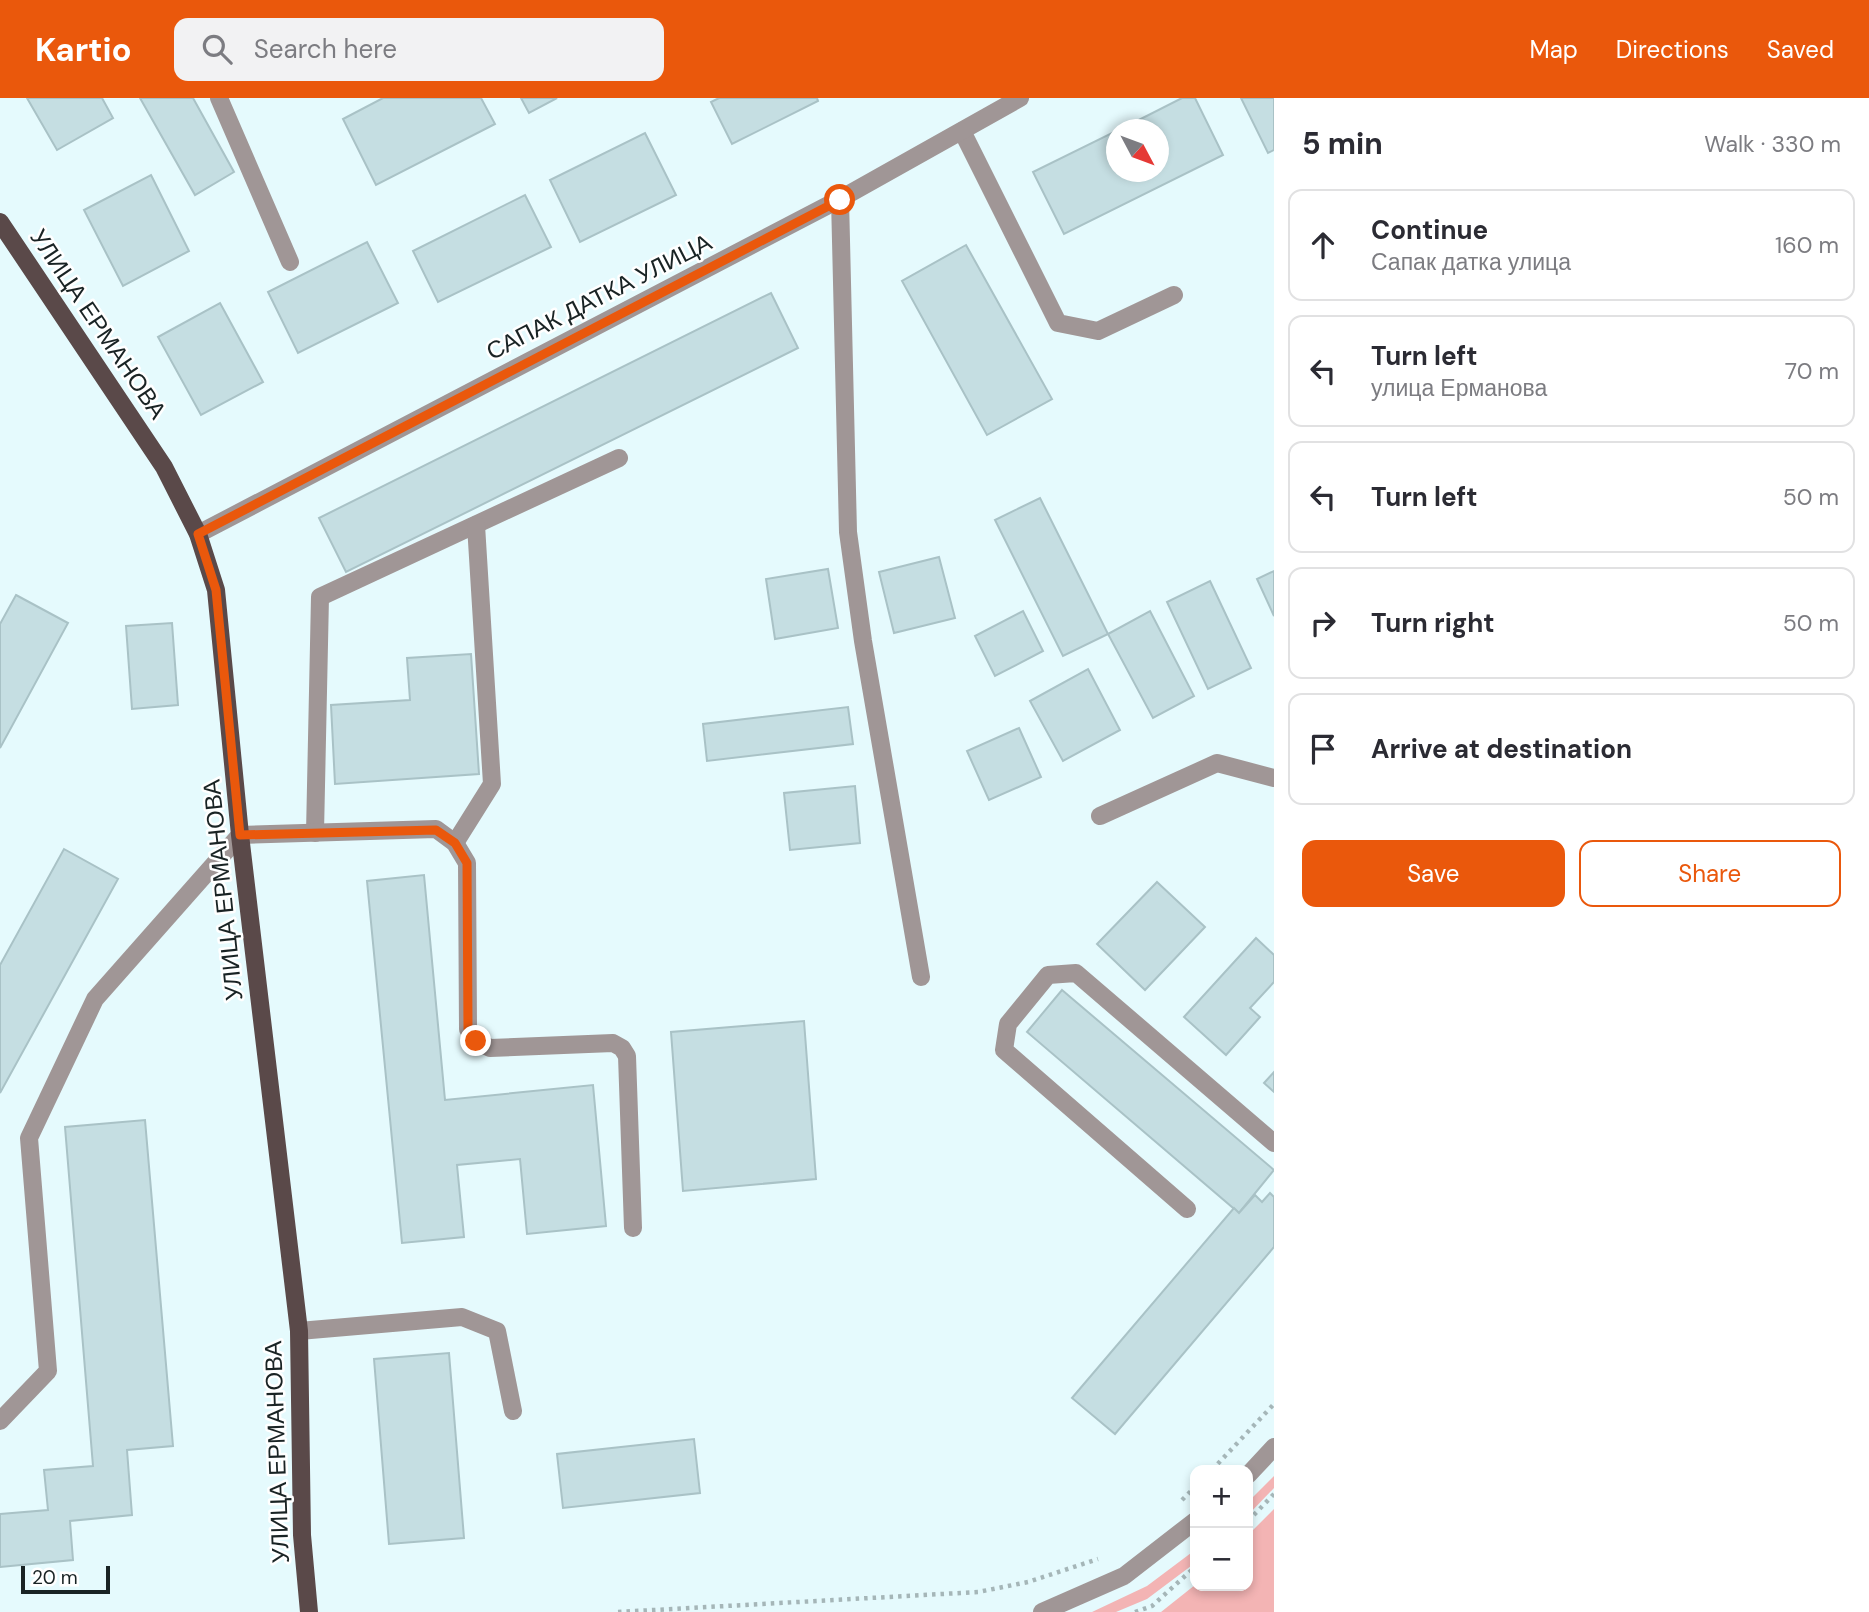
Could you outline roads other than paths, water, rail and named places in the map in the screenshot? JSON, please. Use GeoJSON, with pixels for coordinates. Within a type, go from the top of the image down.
{"type":"FeatureCollection","features":[{"type":"Feature","properties":{"kind":"main road","name":"УЛИЦА ЕРМАНОВА"},"geometry":{"type":"LineString","coordinates":[[0,222],[164,467],[198,534],[216,590],[240,835],[299,1331],[302,1535],[309,1612]]}},
{"type":"Feature","properties":{"kind":"street"},"geometry":{"type":"LineString","coordinates":[[219,98],[290,262]]}},
{"type":"Feature","properties":{"kind":"street","name":"САПАК ДАТКА УЛИЦА"},"geometry":{"type":"LineString","coordinates":[[198,534],[840,200],[1020,98]]}},
{"type":"Feature","properties":{"kind":"street"},"geometry":{"type":"LineString","coordinates":[[962,131],[1058,323],[1098,331],[1174,295]]}},
{"type":"Feature","properties":{"kind":"street"},"geometry":{"type":"LineString","coordinates":[[840,200],[848,532],[863,641],[921,978]]}},
{"type":"Feature","properties":{"kind":"street"},"geometry":{"type":"LineString","coordinates":[[315,833],[320,597],[619,458]]}},
{"type":"Feature","properties":{"kind":"street"},"geometry":{"type":"LineString","coordinates":[[455,843],[492,783],[477,525]]}},
{"type":"Feature","properties":{"kind":"street"},"geometry":{"type":"LineString","coordinates":[[1100,816],[1217,763],[1274,778]]}},
{"type":"Feature","properties":{"kind":"street"},"geometry":{"type":"LineString","coordinates":[[0,1421],[48,1371],[29,1138],[95,999],[240,835],[436,830],[455,843],[467,863],[468,1029],[476,1041],[490,1048],[613,1043],[622,1048],[627,1056],[633,1228]]}},
{"type":"Feature","properties":{"kind":"street"},"geometry":{"type":"LineString","coordinates":[[1186,1209],[1004,1050],[1008,1024],[1048,975],[1076,972],[1274,1143]]}},
{"type":"Feature","properties":{"kind":"street"},"geometry":{"type":"LineString","coordinates":[[299,1331],[462,1317],[496,1331],[513,1412]]}},
{"type":"Feature","properties":{"kind":"street"},"geometry":{"type":"LineString","coordinates":[[1253,1470],[1274,1447]]}},
{"type":"Feature","properties":{"kind":"street"},"geometry":{"type":"LineString","coordinates":[[1042,1612],[1124,1576],[1190,1525]]}}]}
